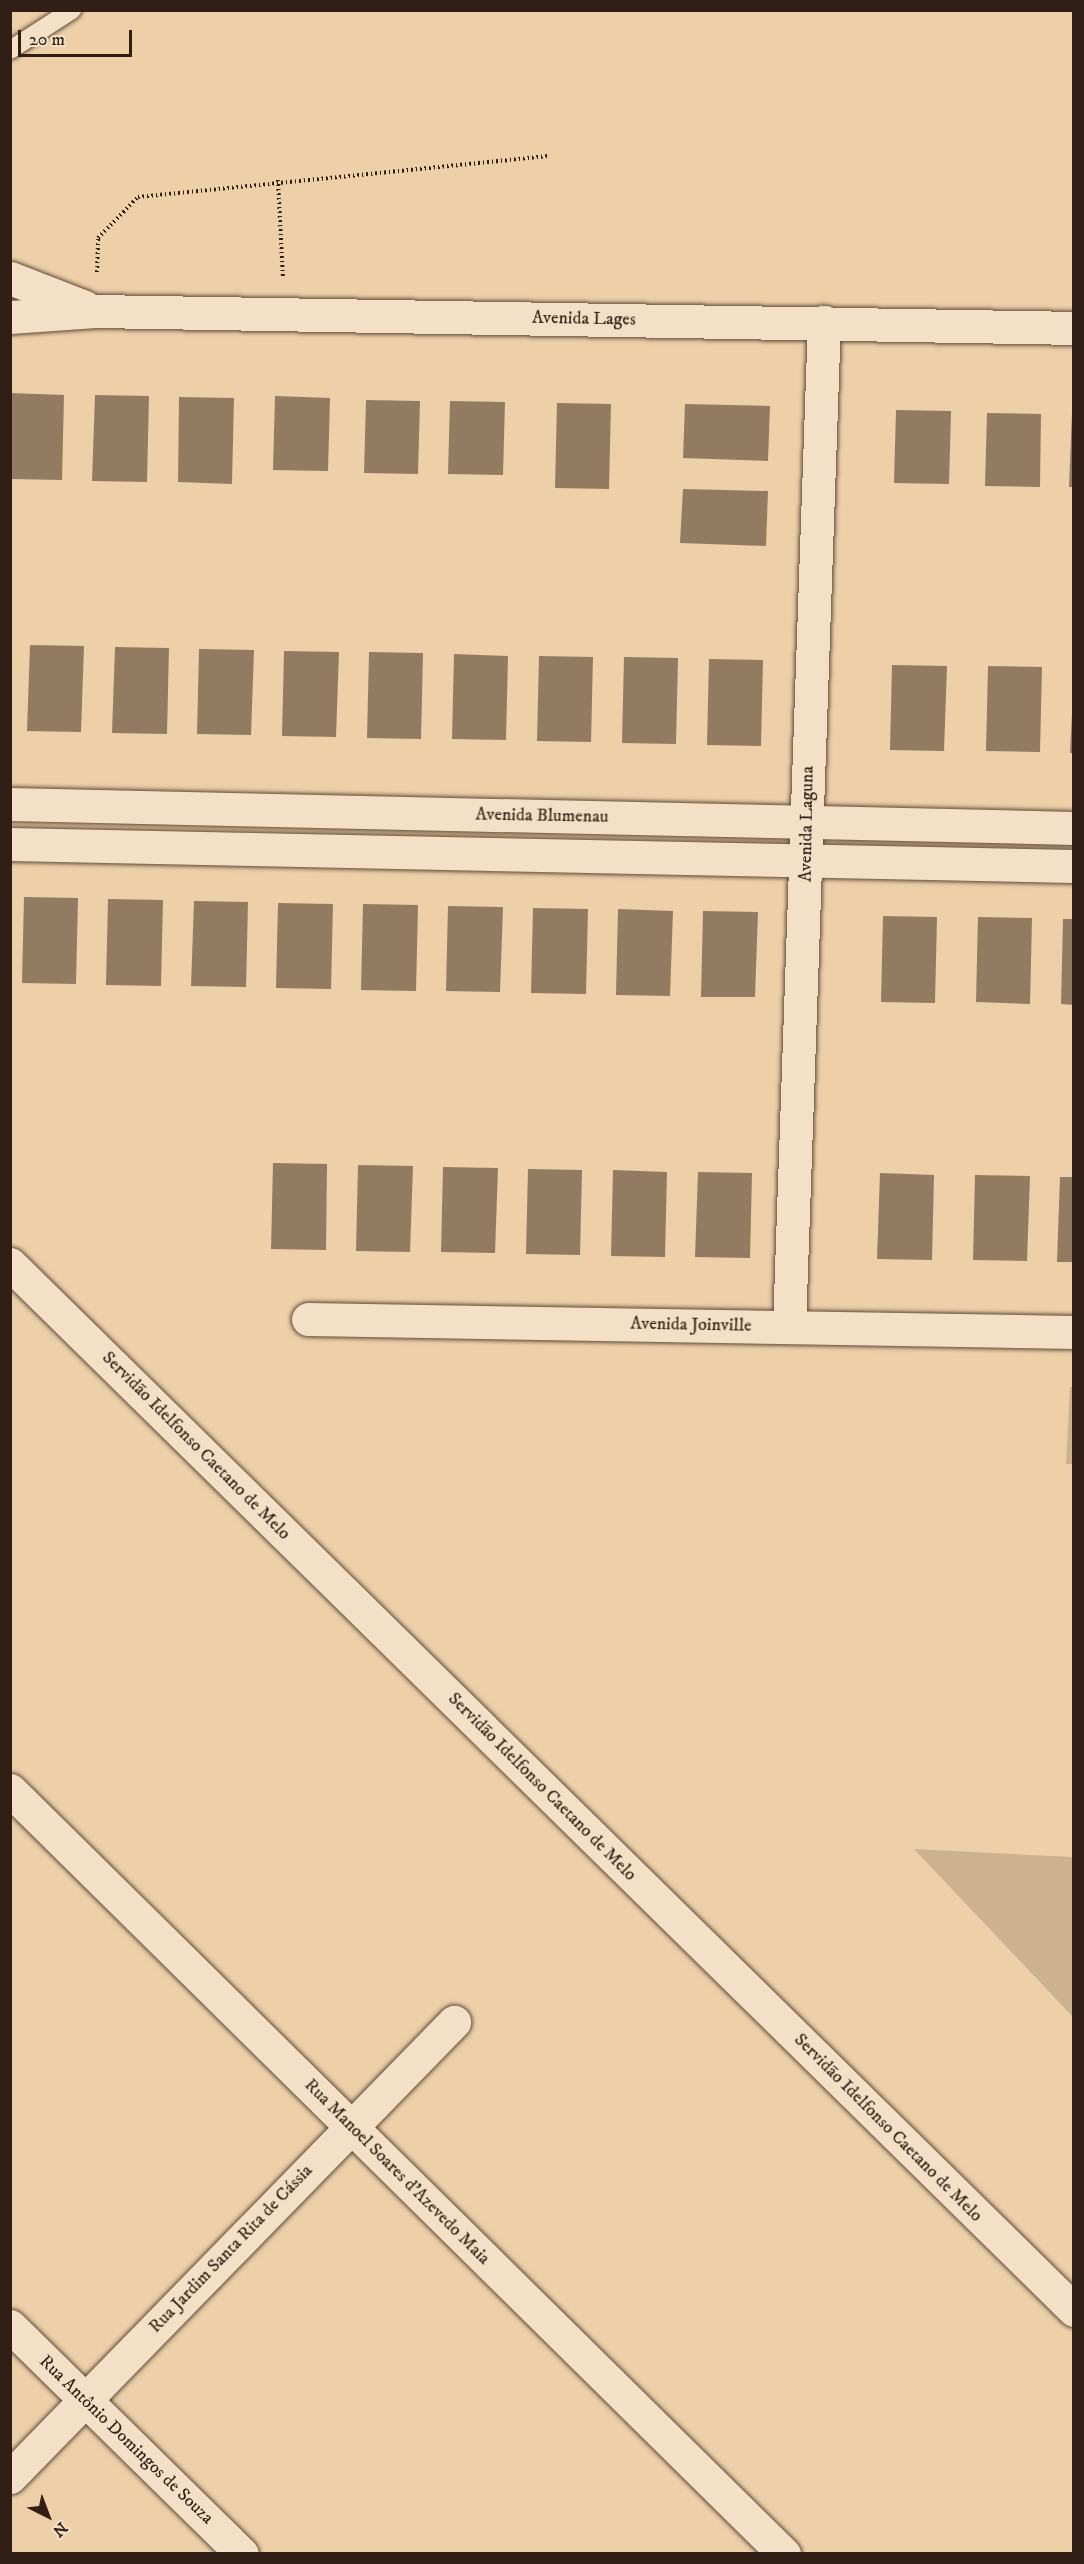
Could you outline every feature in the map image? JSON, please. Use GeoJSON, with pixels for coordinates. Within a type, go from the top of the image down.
{"type":"FeatureCollection","features":[{"type":"Feature","properties":{"kind":"street","name":"Avenida Lages"},"geometry":{"type":"LineString","coordinates":[[10,278],[95,311]]}},
{"type":"Feature","properties":{"kind":"street","name":"Avenida Lages"},"geometry":{"type":"LineString","coordinates":[[10,317],[95,311],[1074,328]]}},
{"type":"Feature","properties":{"kind":"street","name":"Avenida Laguna"},"geometry":{"type":"LineString","coordinates":[[789,1327],[824,322]]}},
{"type":"Feature","properties":{"kind":"street","name":"Avenida Blumenau"},"geometry":{"type":"LineString","coordinates":[[10,804],[1074,828]]}},
{"type":"Feature","properties":{"kind":"street"},"geometry":{"type":"LineString","coordinates":[[10,844],[1074,866]]}},
{"type":"Feature","properties":{"kind":"street","name":"Servidão Idelfonso Caetano de Melo"},"geometry":{"type":"LineString","coordinates":[[10,1264],[1074,2310]]}},
{"type":"Feature","properties":{"kind":"street","name":"Avenida Joinville"},"geometry":{"type":"LineString","coordinates":[[308,1319],[1074,1332]]}},
{"type":"Feature","properties":{"kind":"street","name":"Rua Manoel Soares d'Azevedo Maia"},"geometry":{"type":"LineString","coordinates":[[10,1790],[784,2553]]}},
{"type":"Feature","properties":{"kind":"street","name":"Rua Jardim Santa Rita de Cássia"},"geometry":{"type":"LineString","coordinates":[[10,2477],[454,2022]]}},
{"type":"Feature","properties":{"kind":"street","name":"Rua Antônio Domingos de Souza"},"geometry":{"type":"LineString","coordinates":[[10,2326],[242,2553]]}},
{"type":"Feature","properties":{"kind":"lane"},"geometry":{"type":"LineString","coordinates":[[10,50],[72,10]]}},
{"type":"Feature","properties":{"kind":"path"},"geometry":{"type":"LineString","coordinates":[[95,311],[98,238],[138,197],[278,180],[548,156]]}},
{"type":"Feature","properties":{"kind":"path"},"geometry":{"type":"LineString","coordinates":[[278,180],[285,314]]}},
{"type":"Feature","properties":{"kind":"shaded area"},"geometry":{"type":"Polygon","coordinates":[[[1070,1387],[1074,1387],[1073,1464],[1066,1464],[1070,1387]]]}},
{"type":"Feature","properties":{"kind":"shaded area"},"geometry":{"type":"Polygon","coordinates":[[[914,1849],[1073,1857],[1073,2017],[914,1849]]]}},
{"type":"Feature","properties":{"kind":"building"},"geometry":{"type":"Polygon","coordinates":[[[10,393],[64,395],[62,480],[10,479],[10,393]]]}},
{"type":"Feature","properties":{"kind":"building"},"geometry":{"type":"Polygon","coordinates":[[[95,395],[149,396],[147,482],[92,481],[95,395]]]}},
{"type":"Feature","properties":{"kind":"building"},"geometry":{"type":"Polygon","coordinates":[[[275,396],[330,398],[328,471],[273,470],[275,396]]]}},
{"type":"Feature","properties":{"kind":"building"},"geometry":{"type":"Polygon","coordinates":[[[179,397],[234,398],[232,484],[178,482],[179,397]]]}},
{"type":"Feature","properties":{"kind":"building"},"geometry":{"type":"Polygon","coordinates":[[[366,400],[420,401],[418,474],[364,473],[366,400]]]}},
{"type":"Feature","properties":{"kind":"building"},"geometry":{"type":"Polygon","coordinates":[[[450,401],[505,402],[503,475],[448,474],[450,401]]]}},
{"type":"Feature","properties":{"kind":"building"},"geometry":{"type":"Polygon","coordinates":[[[557,403],[611,404],[609,489],[555,488],[557,403]]]}},
{"type":"Feature","properties":{"kind":"building"},"geometry":{"type":"Polygon","coordinates":[[[685,404],[770,406],[768,461],[683,458],[685,404]]]}},
{"type":"Feature","properties":{"kind":"building"},"geometry":{"type":"Polygon","coordinates":[[[896,410],[951,411],[949,484],[894,483],[896,410]]]}},
{"type":"Feature","properties":{"kind":"building"},"geometry":{"type":"Polygon","coordinates":[[[1072,412],[1074,412],[1074,487],[1069,487],[1072,412]]]}},
{"type":"Feature","properties":{"kind":"building"},"geometry":{"type":"Polygon","coordinates":[[[987,413],[1041,414],[1040,487],[985,486],[987,413]]]}},
{"type":"Feature","properties":{"kind":"building"},"geometry":{"type":"Polygon","coordinates":[[[683,489],[768,491],[766,546],[680,543],[683,489]]]}},
{"type":"Feature","properties":{"kind":"building"},"geometry":{"type":"Polygon","coordinates":[[[30,645],[84,646],[81,732],[27,731],[30,645]]]}},
{"type":"Feature","properties":{"kind":"building"},"geometry":{"type":"Polygon","coordinates":[[[115,647],[169,648],[167,734],[112,733],[115,647]]]}},
{"type":"Feature","properties":{"kind":"building"},"geometry":{"type":"Polygon","coordinates":[[[199,649],[254,650],[251,735],[197,734],[199,649]]]}},
{"type":"Feature","properties":{"kind":"building"},"geometry":{"type":"Polygon","coordinates":[[[284,651],[339,652],[336,737],[282,736],[284,651]]]}},
{"type":"Feature","properties":{"kind":"building"},"geometry":{"type":"Polygon","coordinates":[[[369,652],[423,653],[421,739],[367,738],[369,652]]]}},
{"type":"Feature","properties":{"kind":"building"},"geometry":{"type":"Polygon","coordinates":[[[454,654],[508,656],[506,740],[452,739],[454,654]]]}},
{"type":"Feature","properties":{"kind":"building"},"geometry":{"type":"Polygon","coordinates":[[[539,656],[593,657],[591,742],[537,741],[539,656]]]}},
{"type":"Feature","properties":{"kind":"building"},"geometry":{"type":"Polygon","coordinates":[[[624,657],[678,658],[676,744],[622,743],[624,657]]]}},
{"type":"Feature","properties":{"kind":"building"},"geometry":{"type":"Polygon","coordinates":[[[709,659],[763,660],[761,746],[707,745],[709,659]]]}},
{"type":"Feature","properties":{"kind":"building"},"geometry":{"type":"Polygon","coordinates":[[[892,665],[947,666],[944,751],[890,750],[892,665]]]}},
{"type":"Feature","properties":{"kind":"building"},"geometry":{"type":"Polygon","coordinates":[[[988,666],[1042,667],[1040,752],[986,751],[988,666]]]}},
{"type":"Feature","properties":{"kind":"building"},"geometry":{"type":"Polygon","coordinates":[[[1072,714],[1074,714],[1074,753],[1070,753],[1072,714]]]}},
{"type":"Feature","properties":{"kind":"building"},"geometry":{"type":"Polygon","coordinates":[[[24,897],[78,898],[76,984],[22,983],[24,897]]]}},
{"type":"Feature","properties":{"kind":"building"},"geometry":{"type":"Polygon","coordinates":[[[108,899],[163,900],[161,986],[106,985],[108,899]]]}},
{"type":"Feature","properties":{"kind":"building"},"geometry":{"type":"Polygon","coordinates":[[[194,901],[248,902],[246,987],[191,986],[194,901]]]}},
{"type":"Feature","properties":{"kind":"building"},"geometry":{"type":"Polygon","coordinates":[[[278,903],[333,904],[331,989],[276,988],[278,903]]]}},
{"type":"Feature","properties":{"kind":"building"},"geometry":{"type":"Polygon","coordinates":[[[363,904],[418,905],[416,991],[361,990],[363,904]]]}},
{"type":"Feature","properties":{"kind":"building"},"geometry":{"type":"Polygon","coordinates":[[[448,906],[503,907],[500,992],[446,991],[448,906]]]}},
{"type":"Feature","properties":{"kind":"building"},"geometry":{"type":"Polygon","coordinates":[[[533,908],[588,909],[586,994],[531,993],[533,908]]]}},
{"type":"Feature","properties":{"kind":"building"},"geometry":{"type":"Polygon","coordinates":[[[618,909],[673,911],[670,996],[616,995],[618,909]]]}},
{"type":"Feature","properties":{"kind":"building"},"geometry":{"type":"Polygon","coordinates":[[[703,911],[758,912],[755,997],[701,997],[703,911]]]}},
{"type":"Feature","properties":{"kind":"building"},"geometry":{"type":"Polygon","coordinates":[[[883,916],[937,917],[935,1003],[881,1002],[883,916]]]}},
{"type":"Feature","properties":{"kind":"building"},"geometry":{"type":"Polygon","coordinates":[[[978,917],[1032,918],[1030,1004],[976,1002],[978,917]]]}},
{"type":"Feature","properties":{"kind":"building"},"geometry":{"type":"Polygon","coordinates":[[[1063,919],[1074,919],[1074,1005],[1061,1004],[1063,919]]]}},
{"type":"Feature","properties":{"kind":"building"},"geometry":{"type":"Polygon","coordinates":[[[273,1163],[327,1164],[326,1250],[271,1249],[273,1163]]]}},
{"type":"Feature","properties":{"kind":"building"},"geometry":{"type":"Polygon","coordinates":[[[358,1165],[413,1166],[410,1252],[356,1251],[358,1165]]]}},
{"type":"Feature","properties":{"kind":"building"},"geometry":{"type":"Polygon","coordinates":[[[443,1167],[498,1168],[495,1253],[441,1252],[443,1167]]]}},
{"type":"Feature","properties":{"kind":"building"},"geometry":{"type":"Polygon","coordinates":[[[528,1169],[582,1170],[580,1255],[526,1254],[528,1169]]]}},
{"type":"Feature","properties":{"kind":"building"},"geometry":{"type":"Polygon","coordinates":[[[613,1170],[667,1172],[665,1257],[611,1256],[613,1170]]]}},
{"type":"Feature","properties":{"kind":"building"},"geometry":{"type":"Polygon","coordinates":[[[698,1172],[752,1173],[750,1258],[695,1257],[698,1172]]]}},
{"type":"Feature","properties":{"kind":"building"},"geometry":{"type":"Polygon","coordinates":[[[880,1173],[934,1175],[932,1260],[877,1259],[880,1173]]]}},
{"type":"Feature","properties":{"kind":"building"},"geometry":{"type":"Polygon","coordinates":[[[975,1175],[1030,1176],[1027,1261],[973,1260],[975,1175]]]}},
{"type":"Feature","properties":{"kind":"building"},"geometry":{"type":"Polygon","coordinates":[[[1060,1177],[1074,1177],[1074,1262],[1057,1262],[1060,1177]]]}}]}
